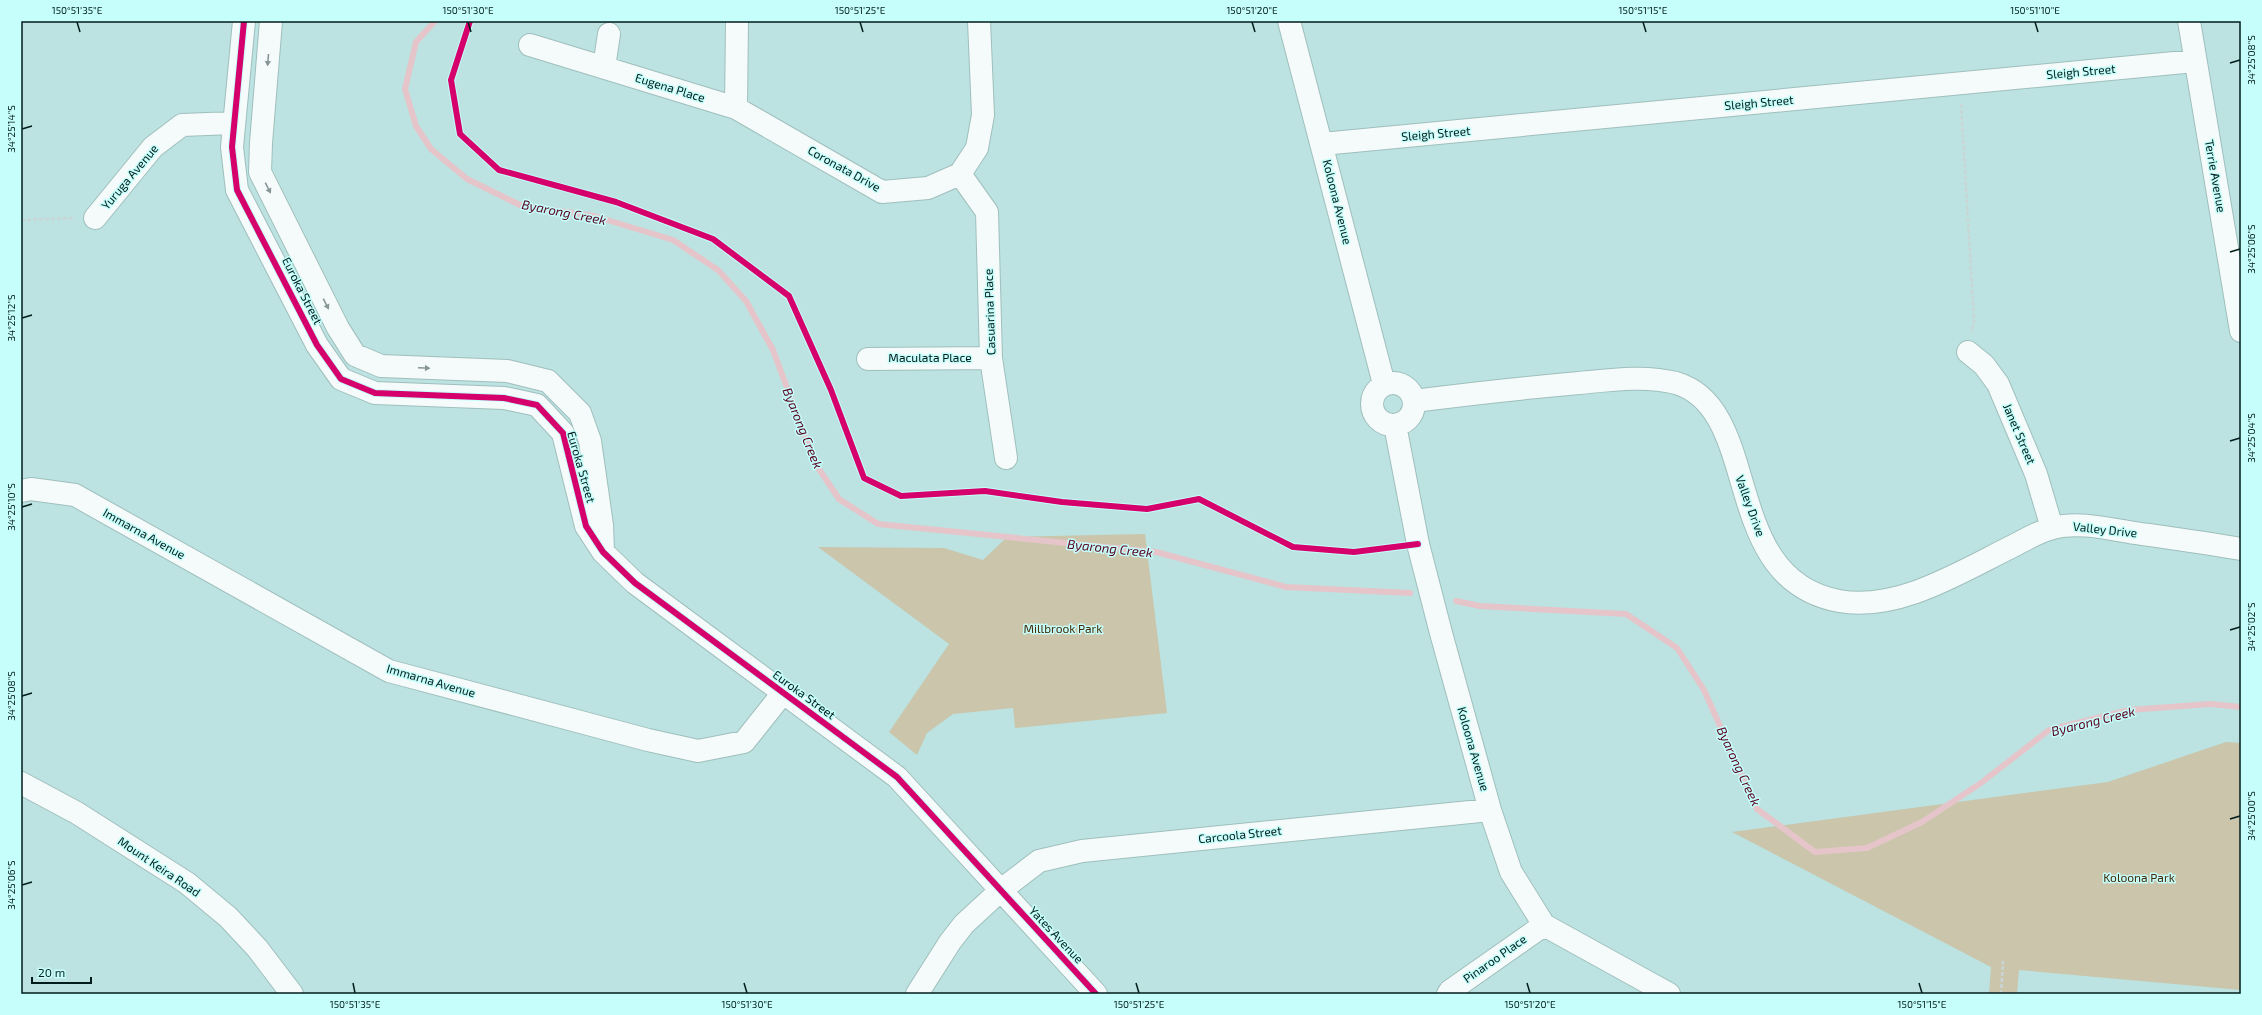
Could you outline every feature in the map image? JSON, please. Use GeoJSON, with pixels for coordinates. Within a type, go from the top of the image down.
{"type":"FeatureCollection","features":[{"type":"Feature","properties":{"kind":"street","name":"Euroka Street"},"geometry":{"type":"LineString","coordinates":[[244,21],[233,123],[232,148],[237,190],[317,345],[341,379],[375,393],[504,398],[537,405],[563,433],[586,526],[603,552],[635,582],[897,777],[1001,890]]}},
{"type":"Feature","properties":{"kind":"street","name":"Euroka Street"},"geometry":{"type":"LineString","coordinates":[[271,21],[260,143],[260,172],[338,328],[355,355],[381,366],[507,371],[548,381],[580,413],[590,441],[602,525],[603,552]]}},
{"type":"Feature","properties":{"kind":"street"},"geometry":{"type":"LineString","coordinates":[[736,108],[737,21]]}},
{"type":"Feature","properties":{"kind":"street"},"geometry":{"type":"LineString","coordinates":[[960,174],[977,148],[983,115],[979,21]]}},
{"type":"Feature","properties":{"kind":"street","name":"Koloona Avenue"},"geometry":{"type":"LineString","coordinates":[[1289,21],[1384,384]]}},
{"type":"Feature","properties":{"kind":"street","name":"Terrie Avenue"},"geometry":{"type":"LineString","coordinates":[[2189,21],[2241,331]]}},
{"type":"Feature","properties":{"kind":"street"},"geometry":{"type":"LineString","coordinates":[[604,67],[609,34]]}},
{"type":"Feature","properties":{"kind":"street","name":"Eugena Place"},"geometry":{"type":"LineString","coordinates":[[530,45],[736,108]]}},
{"type":"Feature","properties":{"kind":"street","name":"Sleigh Street"},"geometry":{"type":"LineString","coordinates":[[1322,144],[2196,62]]}},
{"type":"Feature","properties":{"kind":"street","name":"Coronata Drive"},"geometry":{"type":"LineString","coordinates":[[736,108],[882,192],[928,188],[960,174]]}},
{"type":"Feature","properties":{"kind":"street","name":"Yuruga Avenue"},"geometry":{"type":"LineString","coordinates":[[95,218],[153,147],[182,125],[233,123]]}},
{"type":"Feature","properties":{"kind":"street","name":"Casuarina Place"},"geometry":{"type":"LineString","coordinates":[[960,174],[987,212],[991,358],[1006,458]]}},
{"type":"Feature","properties":{"kind":"street","name":"Janet Street"},"geometry":{"type":"LineString","coordinates":[[1968,352],[1984,365],[1998,384],[2036,474],[2052,528]]}},
{"type":"Feature","properties":{"kind":"street","name":"Maculata Place"},"geometry":{"type":"LineString","coordinates":[[868,359],[991,358]]}},
{"type":"Feature","properties":{"kind":"street","name":"Valley Drive"},"geometry":{"type":"LineString","coordinates":[[1414,401],[1497,390],[1627,379],[1677,384],[1704,400],[1723,428],[1755,526],[1776,562],[1790,577],[1804,588],[1837,601],[1868,603],[1898,598],[1923,589],[2052,528],[2089,526],[2241,549]]}},
{"type":"Feature","properties":{"kind":"street"},"geometry":{"type":"LineString","coordinates":[[1391,382],[1403,385],[1409,389],[1414,401],[1412,413],[1408,419],[1395,425],[1381,422],[1372,411],[1371,406],[1374,394],[1384,384],[1391,382]]}},
{"type":"Feature","properties":{"kind":"street","name":"Koloona Avenue"},"geometry":{"type":"LineString","coordinates":[[1395,425],[1418,544],[1490,810],[1511,872],[1544,925],[1669,994]]}},
{"type":"Feature","properties":{"kind":"street","name":"Immarna Avenue"},"geometry":{"type":"LineString","coordinates":[[21,491],[31,490],[75,495],[389,671],[648,740],[698,751],[744,742],[783,693]]}},
{"type":"Feature","properties":{"kind":"street","name":"Mount Keira Road"},"geometry":{"type":"LineString","coordinates":[[21,783],[77,813],[188,883],[228,917],[257,948],[292,994]]}},
{"type":"Feature","properties":{"kind":"street","name":"Carcoola Street"},"geometry":{"type":"LineString","coordinates":[[917,994],[950,942],[964,924],[1001,890],[1039,861],[1082,851],[1490,810]]}},
{"type":"Feature","properties":{"kind":"street","name":"Yates Avenue"},"geometry":{"type":"LineString","coordinates":[[1001,890],[1096,994]]}},
{"type":"Feature","properties":{"kind":"street","name":"Pinaroo Place"},"geometry":{"type":"LineString","coordinates":[[1448,994],[1450,991],[1544,925]]}},
{"type":"Feature","properties":{"kind":"path"},"geometry":{"type":"LineString","coordinates":[[1959,84],[1974,321],[1968,352]]}},
{"type":"Feature","properties":{"kind":"path"},"geometry":{"type":"LineString","coordinates":[[21,220],[95,218]]}},
{"type":"Feature","properties":{"kind":"path"},"geometry":{"type":"LineString","coordinates":[[2001,994],[2003,961]]}},
{"type":"Feature","properties":{"kind":"green space","name":"Millbrook Park"},"geometry":{"type":"Polygon","coordinates":[[[1145,534],[1167,713],[1015,728],[1013,708],[953,714],[927,733],[917,755],[889,732],[949,644],[818,547],[944,548],[983,560],[1007,537],[1145,534]]]}},
{"type":"Feature","properties":{"kind":"green space","name":"Koloona Park"},"geometry":{"type":"Polygon","coordinates":[[[2226,742],[2241,743],[2241,990],[2019,970],[2017,994],[1989,994],[1991,967],[1732,832],[2108,782],[2226,742]]]}},
{"type":"Feature","properties":{"kind":"waterway","name":"Byarong Creek"},"geometry":{"type":"LineString","coordinates":[[435,21],[416,42],[405,89],[416,126],[431,149],[467,179],[520,205],[594,216],[673,240],[718,270],[746,301],[773,350],[815,463],[839,499],[878,524],[1156,552],[1286,587],[1410,593]]}},
{"type":"Feature","properties":{"kind":"waterway","name":"Byarong Creek"},"geometry":{"type":"LineString","coordinates":[[1456,601],[1480,606],[1626,614],[1677,648],[1704,690],[1757,809],[1815,852],[1867,848],[1922,822],[1981,783],[2049,730],[2129,710],[2210,704],[2241,707]]}},
{"type":"Feature","properties":{"kind":"cycle path"},"geometry":{"type":"LineString","coordinates":[[244,21],[232,147],[237,190],[317,345],[341,379],[375,393],[504,398],[537,405],[563,433],[586,526],[603,552],[635,583],[897,777],[1096,994]]}},
{"type":"Feature","properties":{"kind":"cycle path"},"geometry":{"type":"LineString","coordinates":[[470,21],[451,80],[460,134],[499,170],[616,202],[713,239],[789,296],[831,390],[864,478],[901,496],[985,491],[1062,502],[1147,509],[1199,499],[1293,547],[1354,552],[1418,544]]}}]}
